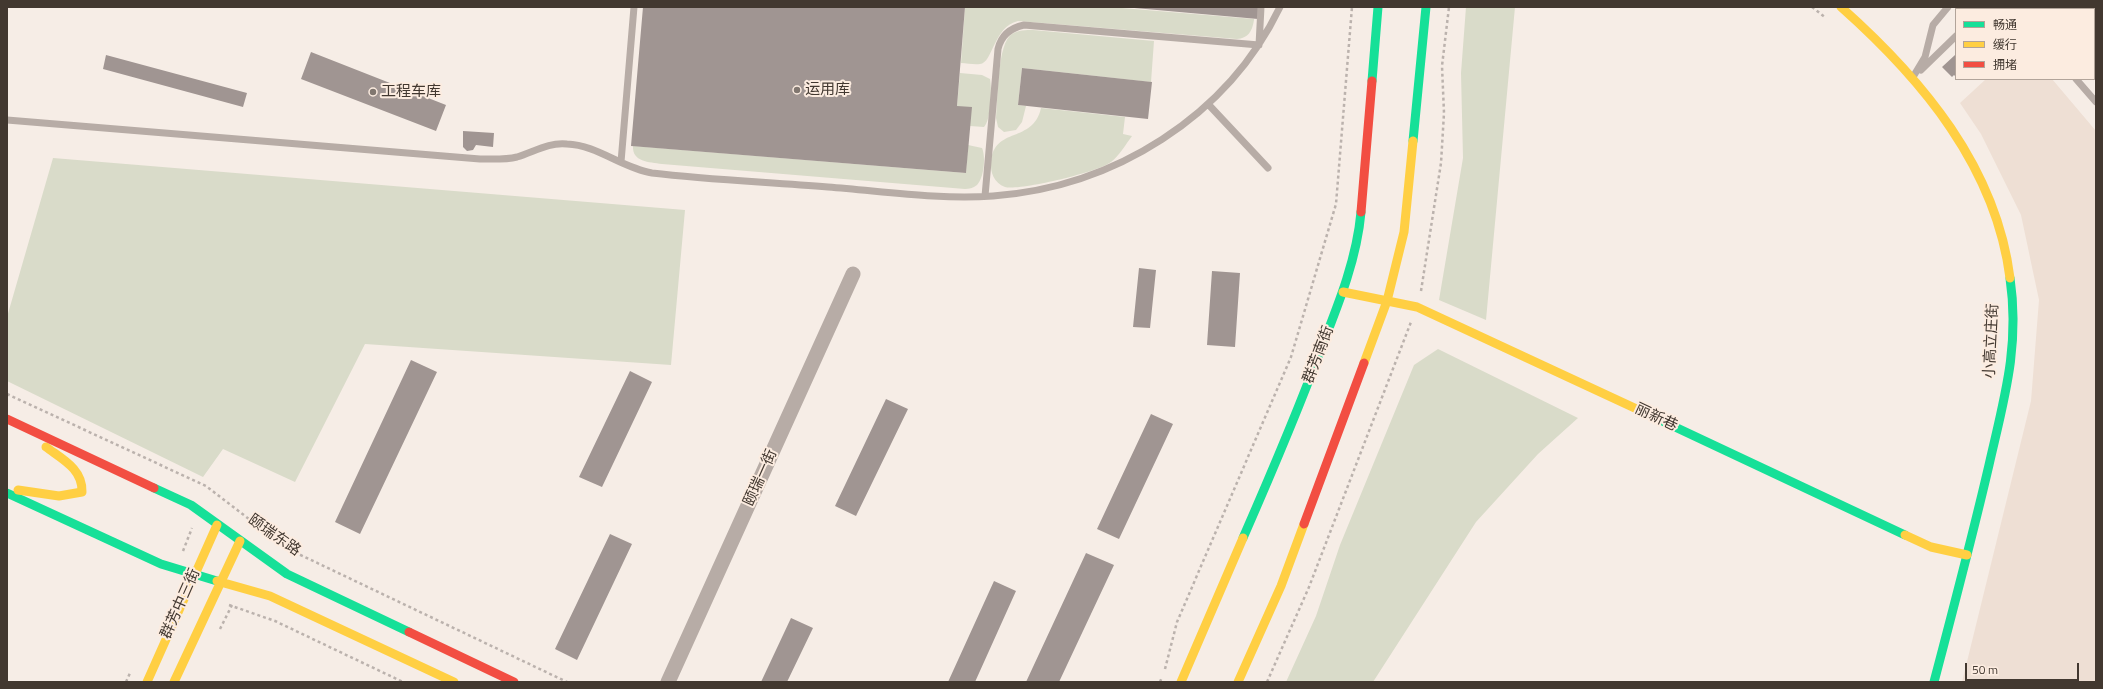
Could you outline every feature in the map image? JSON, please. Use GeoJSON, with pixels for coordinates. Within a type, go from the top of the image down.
{"type":"FeatureCollection","features":[{"type":"Feature","properties":{"kind":"main road","name":"群芳南街"},"geometry":{"type":"LineString","coordinates":[[1180,682],[1296,416],[1343,292],[1360,225],[1378,7]]}},
{"type":"Feature","properties":{"kind":"main road"},"geometry":{"type":"LineString","coordinates":[[1238,682],[1281,586],[1387,301],[1404,232],[1426,7]]}},
{"type":"Feature","properties":{"kind":"main road","name":"小高立庄街"},"geometry":{"type":"LineString","coordinates":[[1842,7],[1865,28],[1912,79],[1964,149],[1989,198],[2006,250],[2014,317],[2011,371],[1967,554],[1934,682]]}},
{"type":"Feature","properties":{"kind":"main road","name":"丽新巷"},"geometry":{"type":"LineString","coordinates":[[1343,292],[1417,307],[1428,311],[1931,547],[1967,554]]}},
{"type":"Feature","properties":{"kind":"main road"},"geometry":{"type":"LineString","coordinates":[[7,488],[34,493],[74,496],[82,492],[84,486],[82,477],[69,465],[11,421]]}},
{"type":"Feature","properties":{"kind":"main road","name":"颐瑞东路"},"geometry":{"type":"LineString","coordinates":[[11,421],[191,505],[287,574],[514,682]]}},
{"type":"Feature","properties":{"kind":"main road"},"geometry":{"type":"LineString","coordinates":[[7,493],[161,564],[270,596],[454,682]]}},
{"type":"Feature","properties":{"kind":"main road","name":"群芳中三街"},"geometry":{"type":"LineString","coordinates":[[147,682],[217,525]]}},
{"type":"Feature","properties":{"kind":"main road","name":"群芳中三街"},"geometry":{"type":"LineString","coordinates":[[174,682],[240,541]]}},
{"type":"Feature","properties":{"kind":"street","name":"颐瑞一街"},"geometry":{"type":"LineString","coordinates":[[668,682],[853,274]]}},
{"type":"Feature","properties":{"kind":"lane"},"geometry":{"type":"LineString","coordinates":[[621,162],[634,7]]}},
{"type":"Feature","properties":{"kind":"lane"},"geometry":{"type":"LineString","coordinates":[[1259,45],[1261,7]]}},
{"type":"Feature","properties":{"kind":"lane"},"geometry":{"type":"LineString","coordinates":[[7,120],[480,159],[512,158],[546,146],[566,144],[585,147],[644,171],[656,174],[939,196],[985,196],[1047,188],[1099,172],[1148,149],[1194,118],[1234,80],[1267,34],[1280,7]]}},
{"type":"Feature","properties":{"kind":"lane"},"geometry":{"type":"LineString","coordinates":[[1912,79],[1925,57],[1933,25],[1948,7]]}},
{"type":"Feature","properties":{"kind":"lane"},"geometry":{"type":"LineString","coordinates":[[985,196],[998,49],[1005,34],[1012,28],[1028,26],[1259,45]]}},
{"type":"Feature","properties":{"kind":"lane"},"geometry":{"type":"LineString","coordinates":[[1912,79],[1955,37]]}},
{"type":"Feature","properties":{"kind":"lane"},"geometry":{"type":"LineString","coordinates":[[2077,80],[2096,102]]}},
{"type":"Feature","properties":{"kind":"lane"},"geometry":{"type":"LineString","coordinates":[[1208,104],[1268,168]]}},
{"type":"Feature","properties":{"kind":"path","name":"群芳南街"},"geometry":{"type":"LineString","coordinates":[[1160,682],[1165,672],[1177,622],[1291,357],[1336,204],[1352,7]]}},
{"type":"Feature","properties":{"kind":"path"},"geometry":{"type":"LineString","coordinates":[[1812,7],[1829,21]]}},
{"type":"Feature","properties":{"kind":"path","name":"颐瑞东路"},"geometry":{"type":"LineString","coordinates":[[7,394],[206,486],[288,549],[567,682]]}},
{"type":"Feature","properties":{"kind":"shaded area"},"geometry":{"type":"Polygon","coordinates":[[[1985,80],[2053,80],[2096,131],[2096,682],[1962,682],[2031,401],[2039,300],[2021,215],[1981,134],[1960,103],[1985,80]]]}},
{"type":"Feature","properties":{"kind":"green space"},"geometry":{"type":"Polygon","coordinates":[[[965,7],[1110,7],[1254,20],[1249,34],[1237,39],[1018,21],[1003,30],[988,58],[984,62],[975,64],[961,63],[965,7]]]}},
{"type":"Feature","properties":{"kind":"green space"},"geometry":{"type":"Polygon","coordinates":[[[1466,7],[1515,7],[1486,320],[1439,300],[1463,158],[1461,73],[1466,7]]]}},
{"type":"Feature","properties":{"kind":"green space"},"geometry":{"type":"Polygon","coordinates":[[[1033,30],[1154,41],[1151,82],[1022,68],[1018,105],[1026,106],[1022,122],[1016,130],[1004,132],[998,127],[996,118],[999,73],[1003,48],[1007,39],[1012,34],[1019,31],[1033,30]]]}},
{"type":"Feature","properties":{"kind":"green space"},"geometry":{"type":"Polygon","coordinates":[[[960,73],[982,75],[990,79],[990,112],[984,127],[970,126],[957,106],[960,73]]]}},
{"type":"Feature","properties":{"kind":"green space"},"geometry":{"type":"Polygon","coordinates":[[[1041,108],[1125,117],[1123,134],[1132,136],[1117,157],[1104,166],[1059,180],[1026,186],[1005,187],[995,180],[991,170],[991,162],[994,151],[999,143],[1030,127],[1037,119],[1041,108]]]}},
{"type":"Feature","properties":{"kind":"green space"},"geometry":{"type":"Polygon","coordinates":[[[968,145],[982,148],[984,162],[983,173],[979,182],[970,189],[662,164],[642,160],[635,155],[633,151],[633,146],[966,173],[968,145]]]}},
{"type":"Feature","properties":{"kind":"green space"},"geometry":{"type":"Polygon","coordinates":[[[53,158],[685,210],[671,365],[365,344],[295,482],[223,449],[203,477],[7,381],[7,317],[53,158]]]}},
{"type":"Feature","properties":{"kind":"green space"},"geometry":{"type":"Polygon","coordinates":[[[1438,349],[1578,418],[1538,454],[1476,522],[1373,682],[1286,682],[1316,616],[1340,545],[1414,365],[1438,349]]]}},
{"type":"Feature","properties":{"kind":"building","name":"运用库"},"geometry":{"type":"Polygon","coordinates":[[[643,7],[965,7],[957,106],[972,107],[966,173],[631,146],[643,7]]]}},
{"type":"Feature","properties":{"kind":"building"},"geometry":{"type":"Polygon","coordinates":[[[1123,7],[1259,7],[1258,19],[1123,7]]]}},
{"type":"Feature","properties":{"kind":"building","name":"工程车库"},"geometry":{"type":"Polygon","coordinates":[[[311,52],[446,105],[436,131],[301,79],[311,52]]]}},
{"type":"Feature","properties":{"kind":"building"},"geometry":{"type":"Polygon","coordinates":[[[106,55],[247,93],[243,107],[103,69],[106,55]]]}},
{"type":"Feature","properties":{"kind":"building"},"geometry":{"type":"Polygon","coordinates":[[[1955,55],[1955,76],[1954,75],[1952,77],[1942,67],[1955,55]]]}},
{"type":"Feature","properties":{"kind":"building"},"geometry":{"type":"Polygon","coordinates":[[[1022,68],[1152,82],[1148,119],[1018,105],[1022,68]]]}},
{"type":"Feature","properties":{"kind":"building"},"geometry":{"type":"Polygon","coordinates":[[[463,131],[494,133],[493,147],[476,145],[473,150],[467,151],[463,147],[463,131]]]}},
{"type":"Feature","properties":{"kind":"building"},"geometry":{"type":"Polygon","coordinates":[[[1139,268],[1156,270],[1150,328],[1133,327],[1139,268]]]}},
{"type":"Feature","properties":{"kind":"building"},"geometry":{"type":"Polygon","coordinates":[[[1212,271],[1240,273],[1235,347],[1207,345],[1212,271]]]}},
{"type":"Feature","properties":{"kind":"building"},"geometry":{"type":"Polygon","coordinates":[[[411,360],[437,372],[360,534],[335,522],[411,360]]]}},
{"type":"Feature","properties":{"kind":"building"},"geometry":{"type":"Polygon","coordinates":[[[630,371],[652,382],[602,487],[579,477],[630,371]]]}},
{"type":"Feature","properties":{"kind":"building"},"geometry":{"type":"Polygon","coordinates":[[[886,399],[908,409],[856,516],[835,506],[886,399]]]}},
{"type":"Feature","properties":{"kind":"building"},"geometry":{"type":"Polygon","coordinates":[[[1151,414],[1173,424],[1119,539],[1097,529],[1151,414]]]}},
{"type":"Feature","properties":{"kind":"building"},"geometry":{"type":"Polygon","coordinates":[[[610,534],[632,544],[577,660],[555,649],[610,534]]]}},
{"type":"Feature","properties":{"kind":"building"},"geometry":{"type":"Polygon","coordinates":[[[1086,553],[1114,565],[1059,682],[1026,682],[1086,553]]]}},
{"type":"Feature","properties":{"kind":"building"},"geometry":{"type":"Polygon","coordinates":[[[994,581],[1016,591],[975,682],[948,682],[994,581]]]}},
{"type":"Feature","properties":{"kind":"building"},"geometry":{"type":"Polygon","coordinates":[[[791,618],[813,628],[787,682],[761,682],[791,618]]]}},
{"type":"Feature","properties":{"kind":"traffic: fast"},"geometry":{"type":"LineString","coordinates":[[1372,81],[1378,7]]}},
{"type":"Feature","properties":{"kind":"traffic: fast"},"geometry":{"type":"LineString","coordinates":[[1413,141],[1426,7]]}},
{"type":"Feature","properties":{"kind":"traffic: fast"},"geometry":{"type":"LineString","coordinates":[[1243,538],[1294,418],[1341,297],[1356,246],[1361,212]]}},
{"type":"Feature","properties":{"kind":"traffic: fast"},"geometry":{"type":"LineString","coordinates":[[1934,682],[1976,520],[2005,395],[2012,350],[2013,327],[2013,303],[2010,278]]}},
{"type":"Feature","properties":{"kind":"traffic: fast"},"geometry":{"type":"LineString","coordinates":[[1641,411],[1905,535]]}},
{"type":"Feature","properties":{"kind":"traffic: fast"},"geometry":{"type":"LineString","coordinates":[[154,488],[191,505],[287,574],[409,632]]}},
{"type":"Feature","properties":{"kind":"traffic: fast"},"geometry":{"type":"LineString","coordinates":[[7,493],[161,564],[217,581]]}},
{"type":"Feature","properties":{"kind":"traffic: slow"},"geometry":{"type":"LineString","coordinates":[[1841,7],[1900,64],[1951,128],[1972,162],[1989,199],[2002,237],[2010,278]]}},
{"type":"Feature","properties":{"kind":"traffic: slow"},"geometry":{"type":"LineString","coordinates":[[1364,363],[1387,301],[1404,232],[1413,141]]}},
{"type":"Feature","properties":{"kind":"traffic: slow"},"geometry":{"type":"LineString","coordinates":[[1343,292],[1417,307],[1641,411]]}},
{"type":"Feature","properties":{"kind":"traffic: slow"},"geometry":{"type":"LineString","coordinates":[[18,490],[59,496],[82,492],[79,477],[75,471],[65,460],[46,447]]}},
{"type":"Feature","properties":{"kind":"traffic: slow"},"geometry":{"type":"LineString","coordinates":[[1238,682],[1281,586],[1304,524]]}},
{"type":"Feature","properties":{"kind":"traffic: slow"},"geometry":{"type":"LineString","coordinates":[[147,682],[217,525]]}},
{"type":"Feature","properties":{"kind":"traffic: slow"},"geometry":{"type":"LineString","coordinates":[[1905,535],[1931,547],[1967,555]]}},
{"type":"Feature","properties":{"kind":"traffic: slow"},"geometry":{"type":"LineString","coordinates":[[1181,682],[1243,538]]}},
{"type":"Feature","properties":{"kind":"traffic: slow"},"geometry":{"type":"LineString","coordinates":[[174,682],[240,541]]}},
{"type":"Feature","properties":{"kind":"traffic: slow"},"geometry":{"type":"LineString","coordinates":[[217,581],[270,596],[454,682]]}},
{"type":"Feature","properties":{"kind":"traffic: jam"},"geometry":{"type":"LineString","coordinates":[[1361,212],[1372,81]]}},
{"type":"Feature","properties":{"kind":"traffic: jam"},"geometry":{"type":"LineString","coordinates":[[1304,524],[1364,363]]}},
{"type":"Feature","properties":{"kind":"traffic: jam"},"geometry":{"type":"LineString","coordinates":[[7,419],[154,488]]}},
{"type":"Feature","properties":{"kind":"traffic: jam"},"geometry":{"type":"LineString","coordinates":[[409,632],[514,682]]}},
{"type":"Feature","properties":{"kind":"place","name":"运用库"},"geometry":{"type":"Point","coordinates":[797,90]}},
{"type":"Feature","properties":{"kind":"place","name":"工程车库"},"geometry":{"type":"Point","coordinates":[373,92]}}]}
